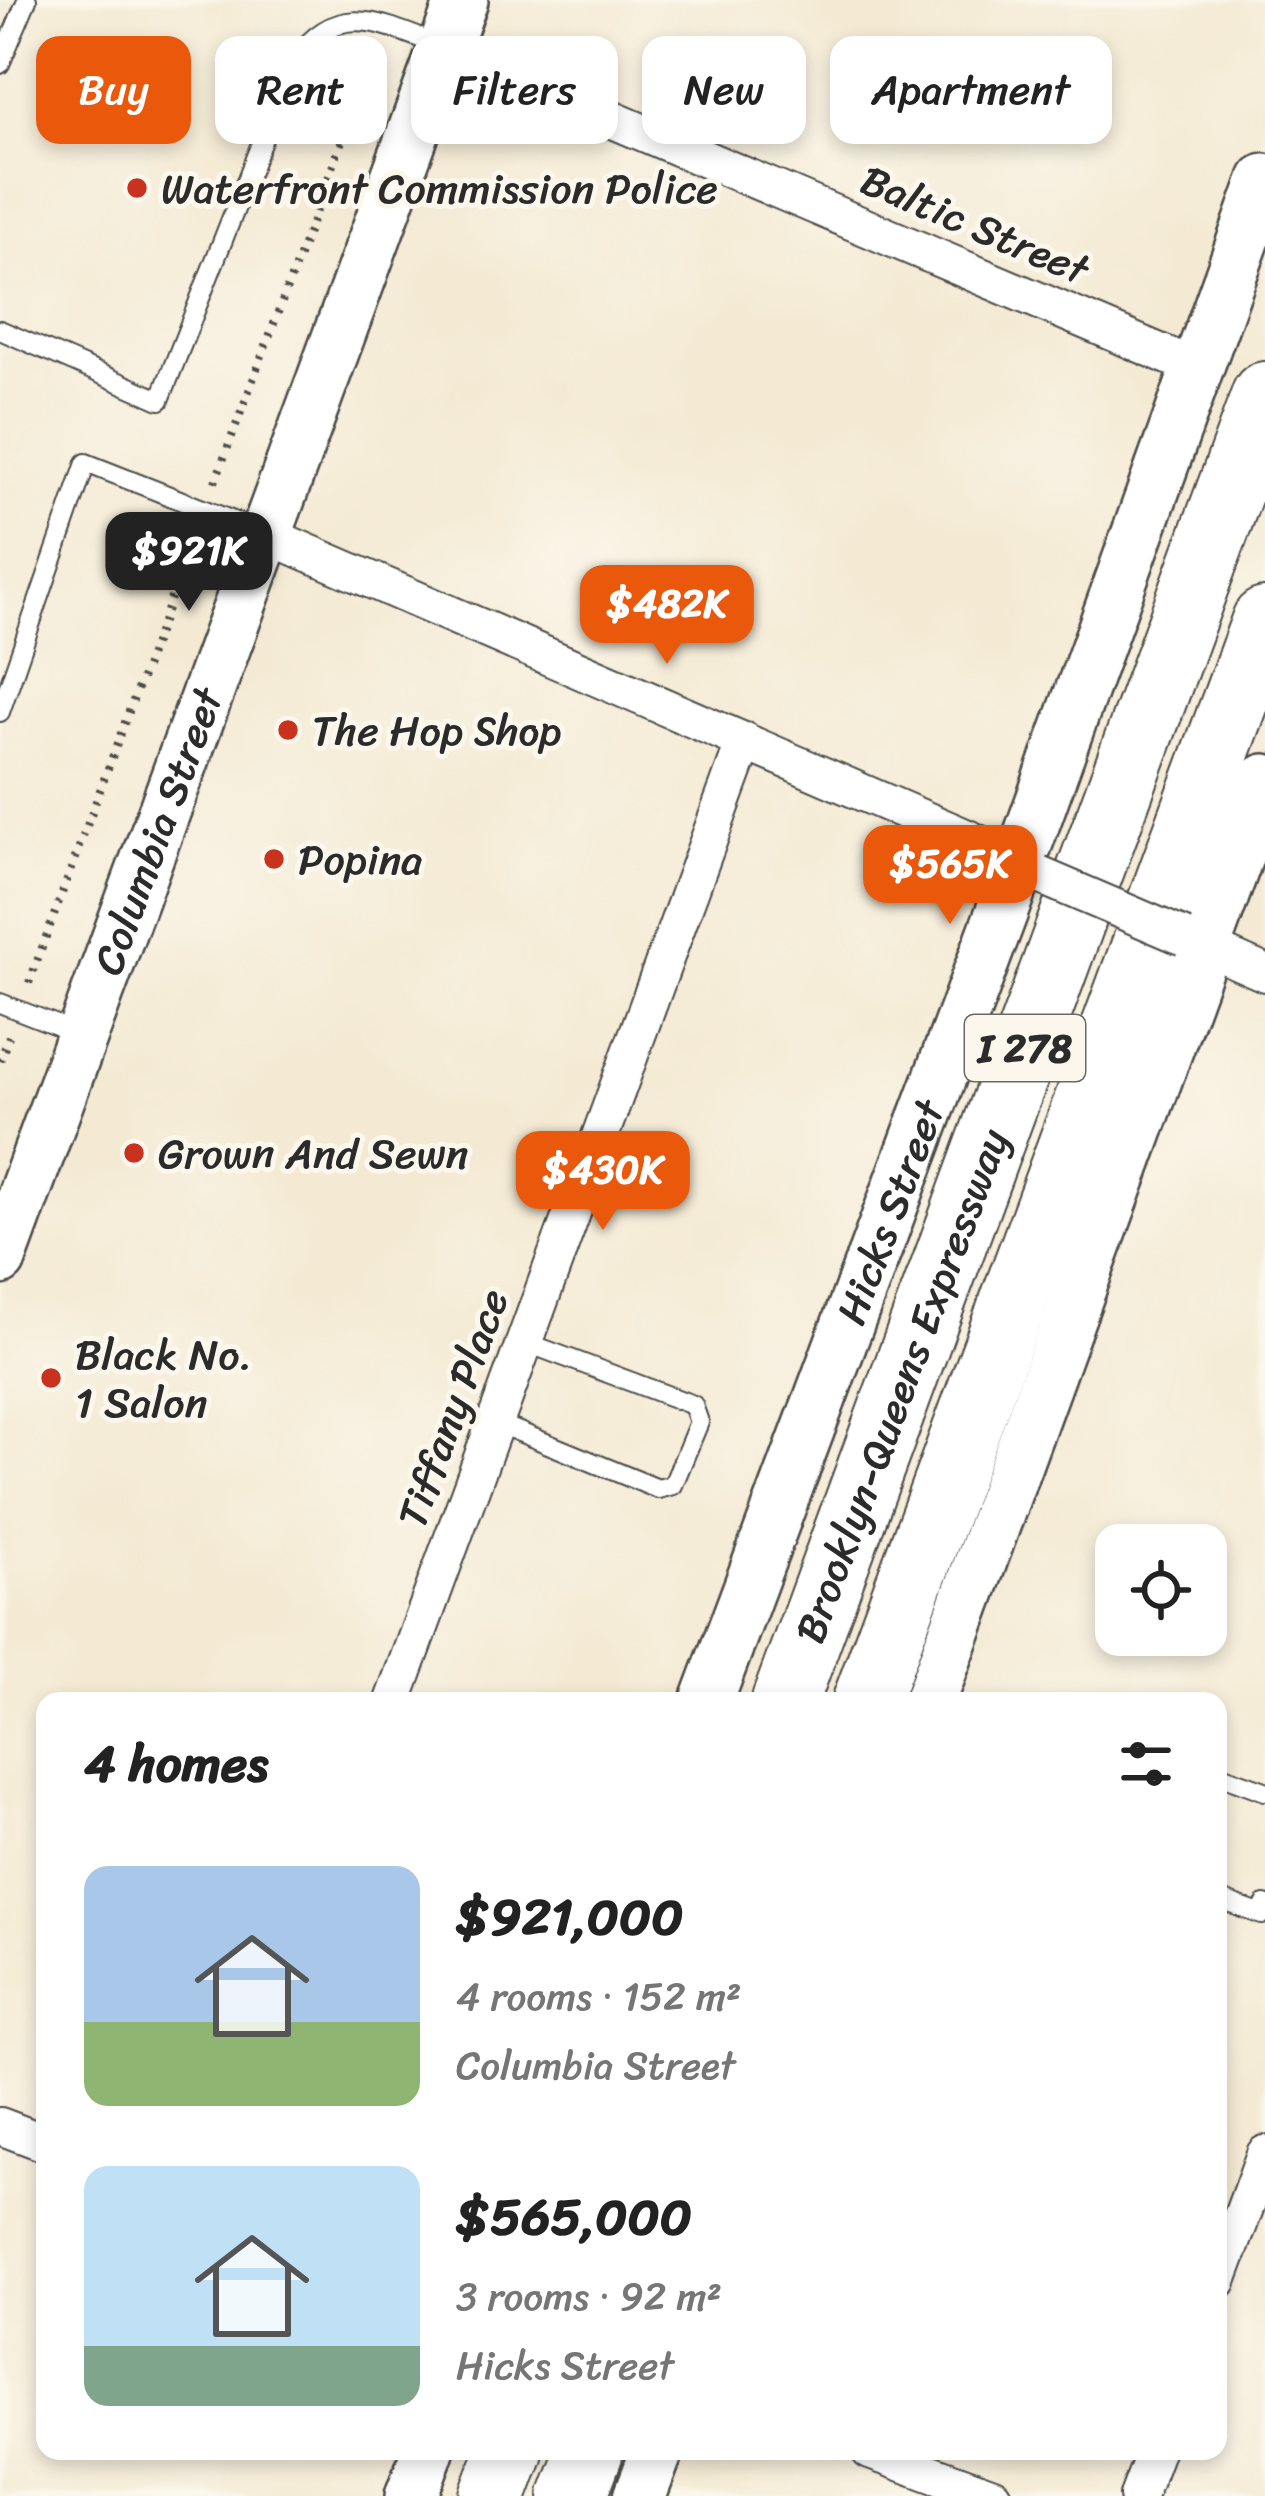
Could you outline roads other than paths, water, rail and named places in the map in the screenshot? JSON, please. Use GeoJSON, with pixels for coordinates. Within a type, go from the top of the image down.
{"type":"FeatureCollection","features":[{"type":"Feature","properties":{"kind":"highway","name":"Brooklyn-Queens Expressway"},"geometry":{"type":"LineString","coordinates":[[788,1692],[1265,395]]}},
{"type":"Feature","properties":{"kind":"highway","name":"Brooklyn-Queens Expressway"},"geometry":{"type":"LineString","coordinates":[[869,1692],[1265,621]]}},
{"type":"Feature","properties":{"kind":"highway"},"geometry":{"type":"LineString","coordinates":[[493,2496],[507,2460]]}},
{"type":"Feature","properties":{"kind":"highway"},"geometry":{"type":"LineString","coordinates":[[573,2496],[587,2460]]}},
{"type":"Feature","properties":{"kind":"street","name":"Columbia Street"},"geometry":{"type":"LineString","coordinates":[[448,36],[462,0]]}},
{"type":"Feature","properties":{"kind":"street","name":"Baltic Street"},"geometry":{"type":"LineString","coordinates":[[618,122],[1197,368]]}},
{"type":"Feature","properties":{"kind":"street","name":"Columbia Street"},"geometry":{"type":"LineString","coordinates":[[0,1259],[411,138]]}},
{"type":"Feature","properties":{"kind":"street","name":"Hicks Street"},"geometry":{"type":"LineString","coordinates":[[710,1692],[1028,870],[1265,180]]}},
{"type":"Feature","properties":{"kind":"street"},"geometry":{"type":"LineString","coordinates":[[265,534],[1265,973]]}},
{"type":"Feature","properties":{"kind":"street","name":"Tiffany Place"},"geometry":{"type":"LineString","coordinates":[[396,1692],[745,741]]}},
{"type":"Feature","properties":{"kind":"street"},"geometry":{"type":"LineString","coordinates":[[933,1692],[1194,942],[1265,780]]}},
{"type":"Feature","properties":{"kind":"street"},"geometry":{"type":"LineString","coordinates":[[0,2126],[36,2140]]}},
{"type":"Feature","properties":{"kind":"street"},"geometry":{"type":"LineString","coordinates":[[1227,2257],[1265,2154]]}},
{"type":"Feature","properties":{"kind":"street"},"geometry":{"type":"LineString","coordinates":[[411,2496],[425,2460]]}},
{"type":"Feature","properties":{"kind":"street"},"geometry":{"type":"LineString","coordinates":[[640,2496],[654,2460]]}},
{"type":"Feature","properties":{"kind":"street"},"geometry":{"type":"LineString","coordinates":[[895,2460],[993,2496]]}},
{"type":"Feature","properties":{"kind":"street"},"geometry":{"type":"LineString","coordinates":[[1138,2496],[1152,2460]]}},
{"type":"Feature","properties":{"kind":"lane"},"geometry":{"type":"LineString","coordinates":[[0,64],[27,0]]}},
{"type":"Feature","properties":{"kind":"lane","name":"Baltic Street"},"geometry":{"type":"LineString","coordinates":[[0,330],[160,400],[293,62],[325,22],[346,17],[412,36]]}},
{"type":"Feature","properties":{"kind":"lane"},"geometry":{"type":"LineString","coordinates":[[0,712],[86,463],[265,534]]}},
{"type":"Feature","properties":{"kind":"lane"},"geometry":{"type":"LineString","coordinates":[[0,1003],[82,1035]]}},
{"type":"Feature","properties":{"kind":"lane"},"geometry":{"type":"LineString","coordinates":[[495,1422],[658,1489],[673,1485],[699,1421],[693,1405],[524,1342]]}},
{"type":"Feature","properties":{"kind":"lane"},"geometry":{"type":"LineString","coordinates":[[1227,1777],[1265,1791]]}},
{"type":"Feature","properties":{"kind":"lane"},"geometry":{"type":"LineString","coordinates":[[1227,1902],[1262,1915],[1265,1905]]}},
{"type":"Feature","properties":{"kind":"place","name":"Waterfront Commission Police"},"geometry":{"type":"Point","coordinates":[137,188]}},
{"type":"Feature","properties":{"kind":"place","name":"The Hop Shop"},"geometry":{"type":"Point","coordinates":[288,730]}},
{"type":"Feature","properties":{"kind":"place","name":"Popina"},"geometry":{"type":"Point","coordinates":[274,859]}},
{"type":"Feature","properties":{"kind":"place","name":"Grown And Sewn"},"geometry":{"type":"Point","coordinates":[134,1153]}},
{"type":"Feature","properties":{"kind":"place","name":"Black No. 1 Salon"},"geometry":{"type":"Point","coordinates":[51,1378]}}]}
